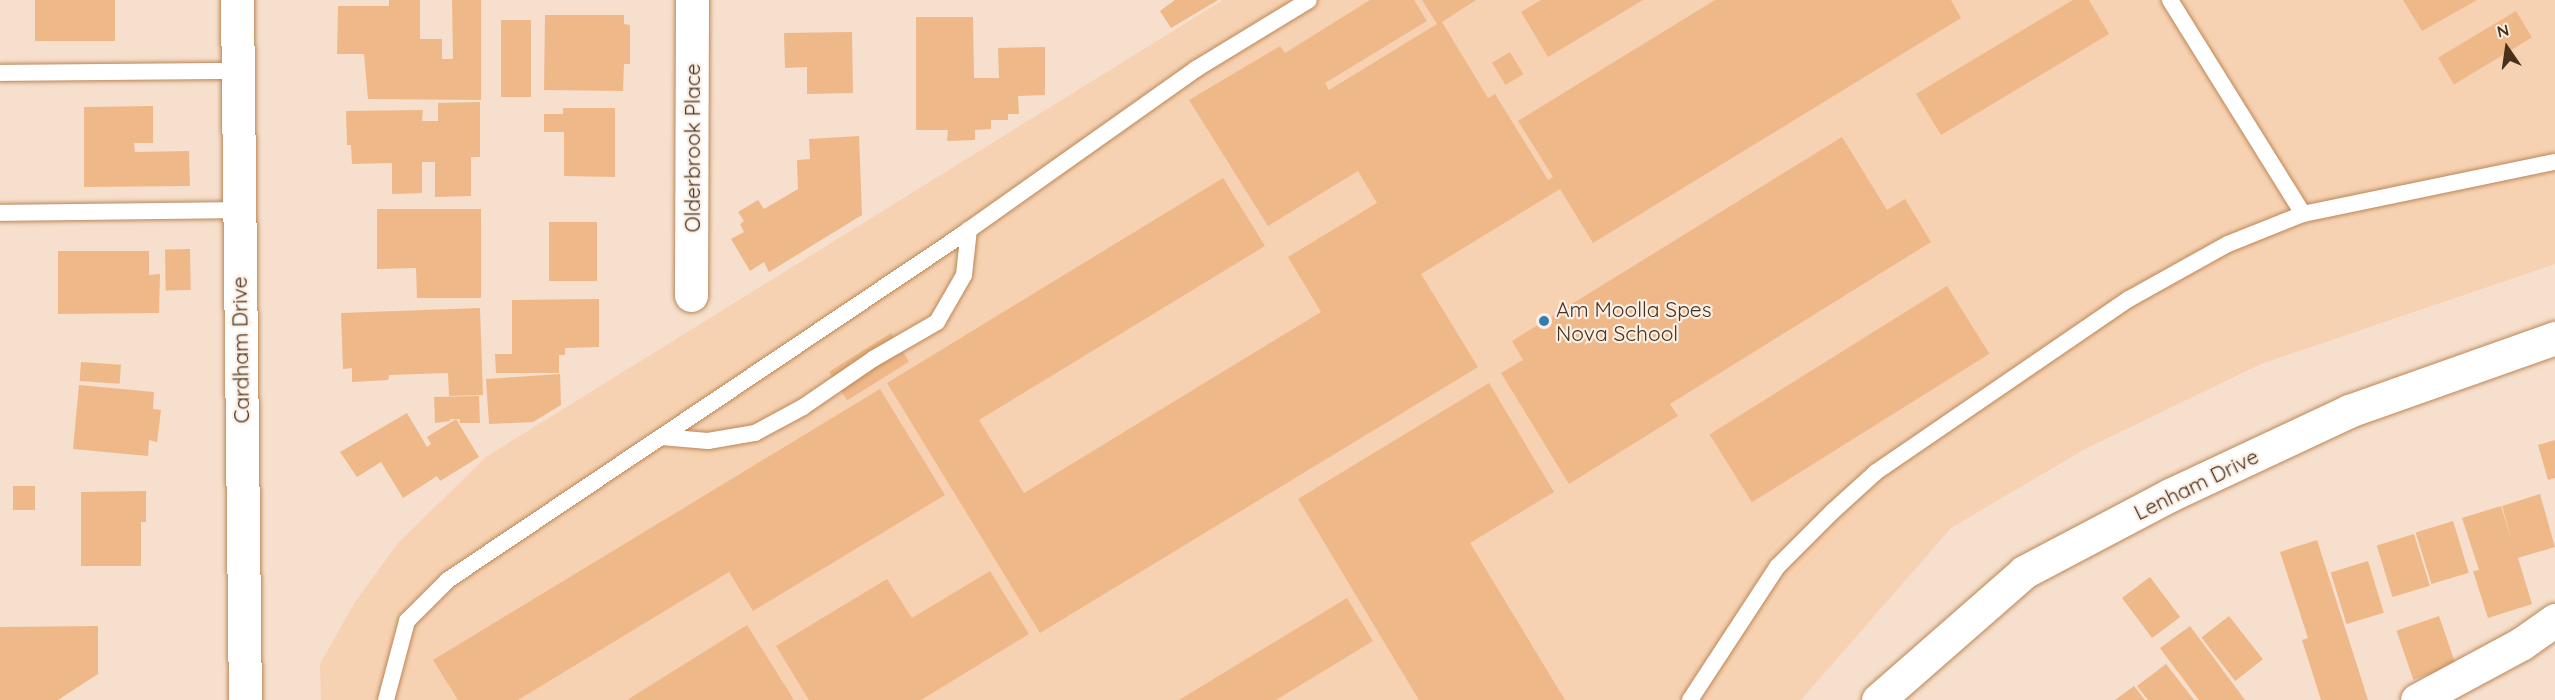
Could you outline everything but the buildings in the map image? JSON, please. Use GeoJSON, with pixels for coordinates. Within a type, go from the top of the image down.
{"type":"FeatureCollection","features":[{"type":"Feature","properties":{"kind":"street","name":"Cardham Drive"},"geometry":{"type":"LineString","coordinates":[[237,0],[245,700]]}},
{"type":"Feature","properties":{"kind":"street","name":"Olderbrook Place"},"geometry":{"type":"LineString","coordinates":[[691,295],[692,0]]}},
{"type":"Feature","properties":{"kind":"street","name":"Lenham Drive"},"geometry":{"type":"LineString","coordinates":[[1878,700],[2024,572],[2170,495],[2349,411],[2555,338]]}},
{"type":"Feature","properties":{"kind":"street"},"geometry":{"type":"LineString","coordinates":[[2417,700],[2511,650],[2555,620]]}},
{"type":"Feature","properties":{"kind":"lane"},"geometry":{"type":"LineString","coordinates":[[386,700],[407,621],[448,580],[969,230],[1196,69],[1309,0]]}},
{"type":"Feature","properties":{"kind":"lane"},"geometry":{"type":"LineString","coordinates":[[2170,0],[2302,214]]}},
{"type":"Feature","properties":{"kind":"lane"},"geometry":{"type":"LineString","coordinates":[[0,73],[237,71]]}},
{"type":"Feature","properties":{"kind":"lane"},"geometry":{"type":"LineString","coordinates":[[1690,700],[1778,567],[1832,512],[1876,472],[2129,299],[2228,244],[2302,214],[2555,162]]}},
{"type":"Feature","properties":{"kind":"lane"},"geometry":{"type":"LineString","coordinates":[[0,213],[238,210]]}},
{"type":"Feature","properties":{"kind":"lane"},"geometry":{"type":"LineString","coordinates":[[661,437],[708,441],[755,433],[803,407],[873,359],[937,322],[964,275],[969,230]]}},
{"type":"Feature","properties":{"kind":"shaded area","name":"Am Moolla Spes Nova School"},"geometry":{"type":"Polygon","coordinates":[[[1223,0],[2555,0],[2555,264],[2261,364],[2085,449],[1951,528],[1801,700],[321,700],[320,664],[355,602],[398,543],[486,457],[1223,0]]]}},
{"type":"Feature","properties":{"kind":"place","name":"Am Moolla Spes Nova School"},"geometry":{"type":"Point","coordinates":[1544,321]}}]}
